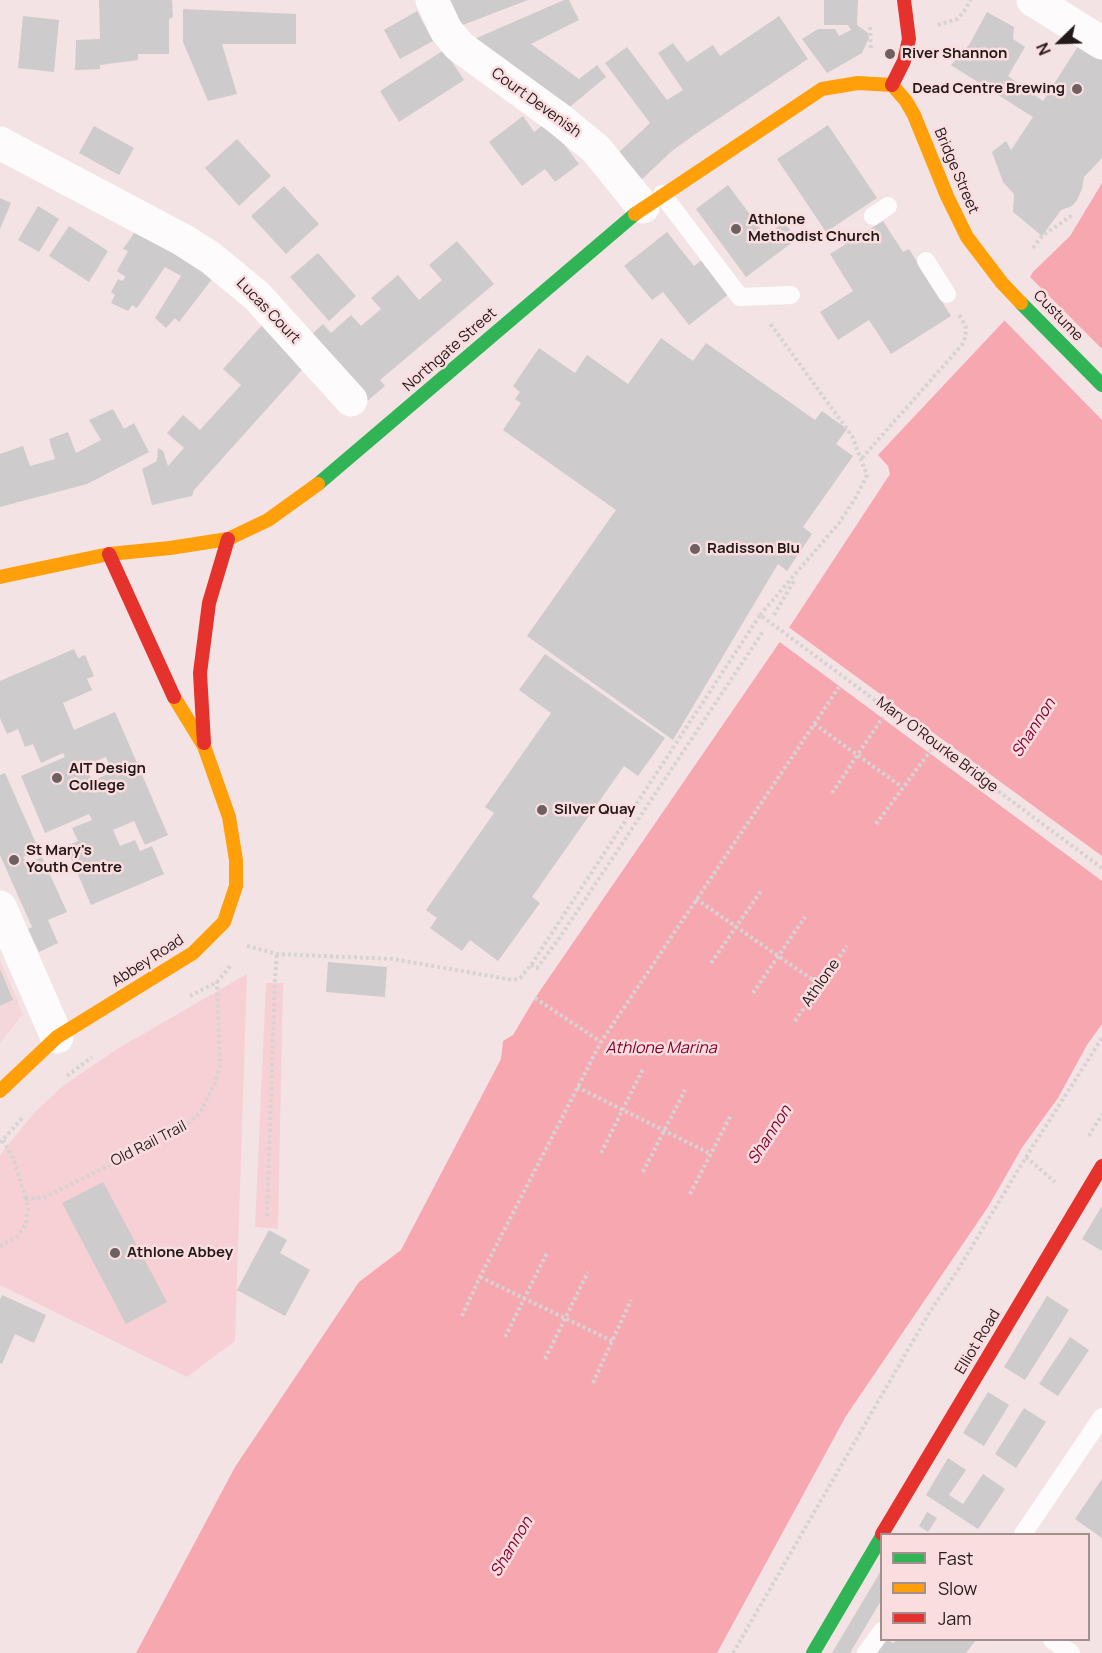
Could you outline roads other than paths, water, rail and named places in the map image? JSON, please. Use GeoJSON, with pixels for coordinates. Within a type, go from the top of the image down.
{"type":"FeatureCollection","features":[{"type":"Feature","properties":{"kind":"street","name":"Court Devenish"},"geometry":{"type":"LineString","coordinates":[[432,0],[446,30],[459,46],[558,118],[653,201]]}},
{"type":"Feature","properties":{"kind":"street"},"geometry":{"type":"LineString","coordinates":[[892,85],[904,61],[909,39],[904,0]]}},
{"type":"Feature","properties":{"kind":"street"},"geometry":{"type":"LineString","coordinates":[[1037,1],[1102,43]]}},
{"type":"Feature","properties":{"kind":"street","name":"Northgate Street"},"geometry":{"type":"LineString","coordinates":[[0,578],[109,554],[228,539],[268,520],[308,493],[653,201],[822,89],[858,83],[892,85]]}},
{"type":"Feature","properties":{"kind":"street","name":"Bridge Street"},"geometry":{"type":"LineString","coordinates":[[892,85],[906,101],[914,115],[947,196],[967,237],[991,270]]}},
{"type":"Feature","properties":{"kind":"street","name":"Lucas Court"},"geometry":{"type":"LineString","coordinates":[[0,143],[183,240],[212,258],[249,288],[351,400]]}},
{"type":"Feature","properties":{"kind":"street","name":"Custume"},"geometry":{"type":"LineString","coordinates":[[991,270],[1102,385]]}},
{"type":"Feature","properties":{"kind":"street","name":"Abbey Road"},"geometry":{"type":"LineString","coordinates":[[204,746],[200,673],[209,603],[228,539]]}},
{"type":"Feature","properties":{"kind":"street","name":"Abbey Road"},"geometry":{"type":"LineString","coordinates":[[0,1091],[57,1037],[193,953],[224,922],[236,886],[236,860],[229,817],[204,746],[168,687],[109,554]]}},
{"type":"Feature","properties":{"kind":"street"},"geometry":{"type":"LineString","coordinates":[[0,907],[57,1037]]}},
{"type":"Feature","properties":{"kind":"street","name":"Elliot Road"},"geometry":{"type":"LineString","coordinates":[[883,1533],[1102,1166]]}},
{"type":"Feature","properties":{"kind":"street","name":"Elliot Road"},"geometry":{"type":"LineString","coordinates":[[813,1653],[880,1539]]}},
{"type":"Feature","properties":{"kind":"lane"},"geometry":{"type":"LineString","coordinates":[[653,201],[740,297],[791,295]]}},
{"type":"Feature","properties":{"kind":"lane"},"geometry":{"type":"LineString","coordinates":[[926,261],[947,294]]}},
{"type":"Feature","properties":{"kind":"lane"},"geometry":{"type":"LineString","coordinates":[[1024,1533],[1102,1417]]}},
{"type":"Feature","properties":{"kind":"lane"},"geometry":{"type":"LineString","coordinates":[[866,1653],[880,1634]]}},
{"type":"Feature","properties":{"kind":"lane"},"geometry":{"type":"LineString","coordinates":[[1053,1641],[1071,1653]]}},
{"type":"Feature","properties":{"kind":"water"},"geometry":{"type":"Polygon","coordinates":[[[1102,183],[1102,1024],[1087,1045],[1058,1098],[1023,1146],[988,1207],[846,1416],[717,1653],[136,1653],[235,1467],[359,1282],[401,1250],[501,1059],[503,1041],[513,1035],[535,998],[777,646],[890,474],[888,466],[878,455],[1004,321],[1033,272],[1070,236],[1102,183]]]}},
{"type":"Feature","properties":{"kind":"place","name":"River Shannon"},"geometry":{"type":"Point","coordinates":[890,54]}},
{"type":"Feature","properties":{"kind":"place","name":"Dead Centre Brewing"},"geometry":{"type":"Point","coordinates":[1077,89]}},
{"type":"Feature","properties":{"kind":"place","name":"Athlone Methodist Church"},"geometry":{"type":"Point","coordinates":[736,229]}},
{"type":"Feature","properties":{"kind":"place","name":"Radisson Blu"},"geometry":{"type":"Point","coordinates":[695,549]}},
{"type":"Feature","properties":{"kind":"place","name":"AIT Design College"},"geometry":{"type":"Point","coordinates":[57,778]}},
{"type":"Feature","properties":{"kind":"place","name":"Silver Quay"},"geometry":{"type":"Point","coordinates":[542,810]}},
{"type":"Feature","properties":{"kind":"place","name":"St Mary's Youth Centre"},"geometry":{"type":"Point","coordinates":[14,860]}},
{"type":"Feature","properties":{"kind":"place","name":"Athlone Abbey"},"geometry":{"type":"Point","coordinates":[115,1253]}},
{"type":"Feature","properties":{"kind":"water label","name":"Shannon"},"geometry":{"type":"Point","coordinates":[1034,728]}},
{"type":"Feature","properties":{"kind":"water label","name":"Athlone Marina"},"geometry":{"type":"Point","coordinates":[661,1049]}},
{"type":"Feature","properties":{"kind":"water label","name":"Shannon"},"geometry":{"type":"Point","coordinates":[770,1135]}},
{"type":"Feature","properties":{"kind":"water label","name":"Shannon"},"geometry":{"type":"Point","coordinates":[512,1547]}}]}
